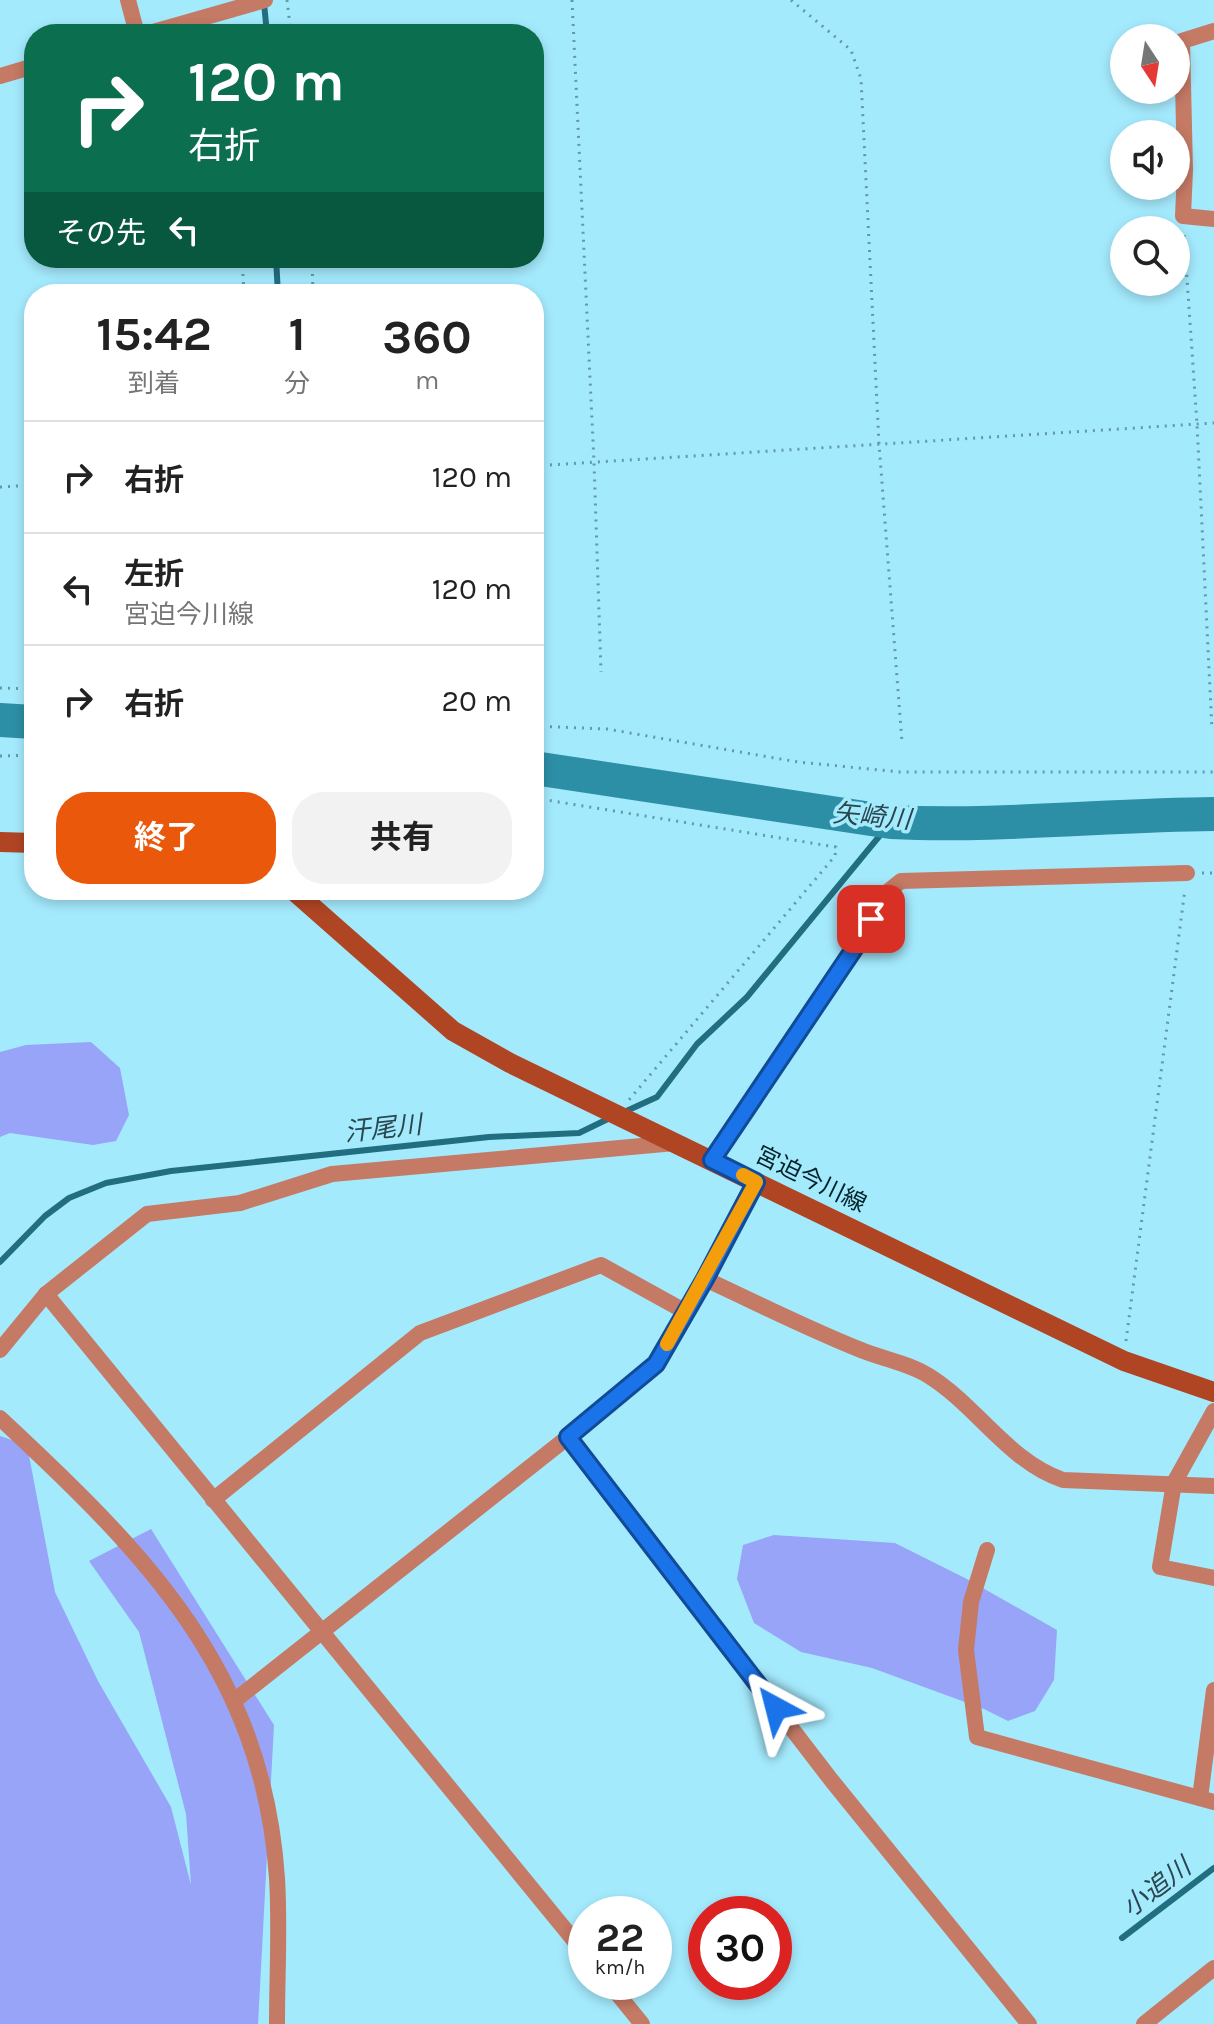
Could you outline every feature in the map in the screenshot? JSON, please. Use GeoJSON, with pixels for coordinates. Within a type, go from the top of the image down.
{"type":"FeatureCollection","features":[{"type":"Feature","properties":{"kind":"main road"},"geometry":{"type":"LineString","coordinates":[[0,842],[24,843]]}},
{"type":"Feature","properties":{"kind":"main road","name":"宮迫今川線"},"geometry":{"type":"LineString","coordinates":[[304,900],[453,1031],[615,1116],[712,1160],[1124,1361],[1214,1392]]}},
{"type":"Feature","properties":{"kind":"street"},"geometry":{"type":"LineString","coordinates":[[128,0],[134,24]]}},
{"type":"Feature","properties":{"kind":"street"},"geometry":{"type":"LineString","coordinates":[[181,24],[265,0]]}},
{"type":"Feature","properties":{"kind":"street"},"geometry":{"type":"LineString","coordinates":[[1183,216],[1182,41],[1214,31]]}},
{"type":"Feature","properties":{"kind":"street"},"geometry":{"type":"LineString","coordinates":[[0,76],[24,69]]}},
{"type":"Feature","properties":{"kind":"street"},"geometry":{"type":"LineString","coordinates":[[1190,217],[1214,219]]}},
{"type":"Feature","properties":{"kind":"street"},"geometry":{"type":"LineString","coordinates":[[712,1160],[856,946],[886,893],[901,881],[1187,873]]}},
{"type":"Feature","properties":{"kind":"street"},"geometry":{"type":"LineString","coordinates":[[0,1350],[46,1294],[147,1214],[240,1203],[332,1174],[675,1143]]}},
{"type":"Feature","properties":{"kind":"street"},"geometry":{"type":"LineString","coordinates":[[234,1701],[656,1364],[756,1182]]}},
{"type":"Feature","properties":{"kind":"street"},"geometry":{"type":"LineString","coordinates":[[213,1500],[420,1333],[601,1265],[686,1312]]}},
{"type":"Feature","properties":{"kind":"street"},"geometry":{"type":"LineString","coordinates":[[705,1279],[860,1350],[929,1375],[963,1401],[1031,1465],[1053,1477],[1063,1480],[1214,1486]]}},
{"type":"Feature","properties":{"kind":"street"},"geometry":{"type":"LineString","coordinates":[[46,1294],[568,1933]]}},
{"type":"Feature","properties":{"kind":"street"},"geometry":{"type":"LineString","coordinates":[[1214,1411],[1174,1483],[1160,1567],[1214,1578]]}},
{"type":"Feature","properties":{"kind":"street"},"geometry":{"type":"LineString","coordinates":[[0,1418],[62,1476],[144,1562],[206,1646],[234,1701],[267,1805],[277,1878],[277,2024]]}},
{"type":"Feature","properties":{"kind":"street"},"geometry":{"type":"LineString","coordinates":[[568,1437],[832,1781],[1029,2024]]}},
{"type":"Feature","properties":{"kind":"street"},"geometry":{"type":"LineString","coordinates":[[987,1550],[971,1602],[966,1650],[977,1737],[1207,1800],[1214,1690]]}},
{"type":"Feature","properties":{"kind":"street"},"geometry":{"type":"LineString","coordinates":[[1144,2024],[1214,1968]]}},
{"type":"Feature","properties":{"kind":"street"},"geometry":{"type":"LineString","coordinates":[[623,2000],[642,2024]]}},
{"type":"Feature","properties":{"kind":"path"},"geometry":{"type":"LineString","coordinates":[[287,0],[290,24]]}},
{"type":"Feature","properties":{"kind":"path"},"geometry":{"type":"LineString","coordinates":[[572,0],[601,672]]}},
{"type":"Feature","properties":{"kind":"path"},"geometry":{"type":"LineString","coordinates":[[791,0],[851,50],[861,79],[879,444],[902,742]]}},
{"type":"Feature","properties":{"kind":"path"},"geometry":{"type":"LineString","coordinates":[[1188,296],[1212,730]]}},
{"type":"Feature","properties":{"kind":"path"},"geometry":{"type":"LineString","coordinates":[[544,465],[1214,423]]}},
{"type":"Feature","properties":{"kind":"path"},"geometry":{"type":"LineString","coordinates":[[0,487],[24,486]]}},
{"type":"Feature","properties":{"kind":"path"},"geometry":{"type":"LineString","coordinates":[[0,688],[24,689]]}},
{"type":"Feature","properties":{"kind":"path"},"geometry":{"type":"LineString","coordinates":[[544,726],[607,729],[798,762],[900,772],[1214,772]]}},
{"type":"Feature","properties":{"kind":"path"},"geometry":{"type":"LineString","coordinates":[[0,756],[24,755]]}},
{"type":"Feature","properties":{"kind":"path"},"geometry":{"type":"LineString","coordinates":[[544,800],[836,847],[835,856],[615,1116]]}},
{"type":"Feature","properties":{"kind":"path"},"geometry":{"type":"LineString","coordinates":[[1124,1361],[1187,873]]}},
{"type":"Feature","properties":{"kind":"shaded area"},"geometry":{"type":"Polygon","coordinates":[[[91,1042],[120,1068],[129,1115],[116,1141],[93,1145],[10,1133],[0,1137],[0,1052],[26,1045],[91,1042]]]}},
{"type":"Feature","properties":{"kind":"shaded area"},"geometry":{"type":"Polygon","coordinates":[[[0,1436],[27,1445],[55,1592],[98,1681],[171,1807],[191,1885],[186,1814],[139,1632],[89,1561],[151,1529],[274,1725],[258,2024],[0,2024],[0,1436]]]}},
{"type":"Feature","properties":{"kind":"shaded area"},"geometry":{"type":"Polygon","coordinates":[[[774,1535],[895,1543],[965,1578],[1057,1630],[1054,1680],[1035,1711],[1008,1721],[984,1709],[872,1668],[801,1652],[754,1623],[737,1579],[743,1545],[774,1535]]]}},
{"type":"Feature","properties":{"kind":"waterway"},"geometry":{"type":"LineString","coordinates":[[264,3],[266,24]]}},
{"type":"Feature","properties":{"kind":"waterway"},"geometry":{"type":"LineString","coordinates":[[277,268],[277,284]]}},
{"type":"Feature","properties":{"kind":"waterway","name":"矢崎川"},"geometry":{"type":"LineString","coordinates":[[0,720],[24,721]]}},
{"type":"Feature","properties":{"kind":"waterway","name":"矢崎川"},"geometry":{"type":"LineString","coordinates":[[544,770],[891,822],[972,823],[1214,814]]}},
{"type":"Feature","properties":{"kind":"waterway"},"geometry":{"type":"LineString","coordinates":[[622,1113],[657,1097],[697,1044],[747,997],[891,822]]}},
{"type":"Feature","properties":{"kind":"waterway","name":"汗尾川"},"geometry":{"type":"LineString","coordinates":[[0,1262],[45,1216],[69,1198],[106,1183],[171,1171],[489,1137],[579,1133],[612,1117]]}},
{"type":"Feature","properties":{"kind":"waterway","name":"小追川"},"geometry":{"type":"LineString","coordinates":[[1122,1938],[1214,1868]]}},
{"type":"Feature","properties":{"kind":"slow traffic"},"geometry":{"type":"LineString","coordinates":[[667,1344],[756,1182],[743,1175]]}},
{"type":"Feature","properties":{"kind":"route"},"geometry":{"type":"LineString","coordinates":[[776,1708],[568,1437],[656,1364],[756,1182],[712,1160],[871,919]]}}]}
